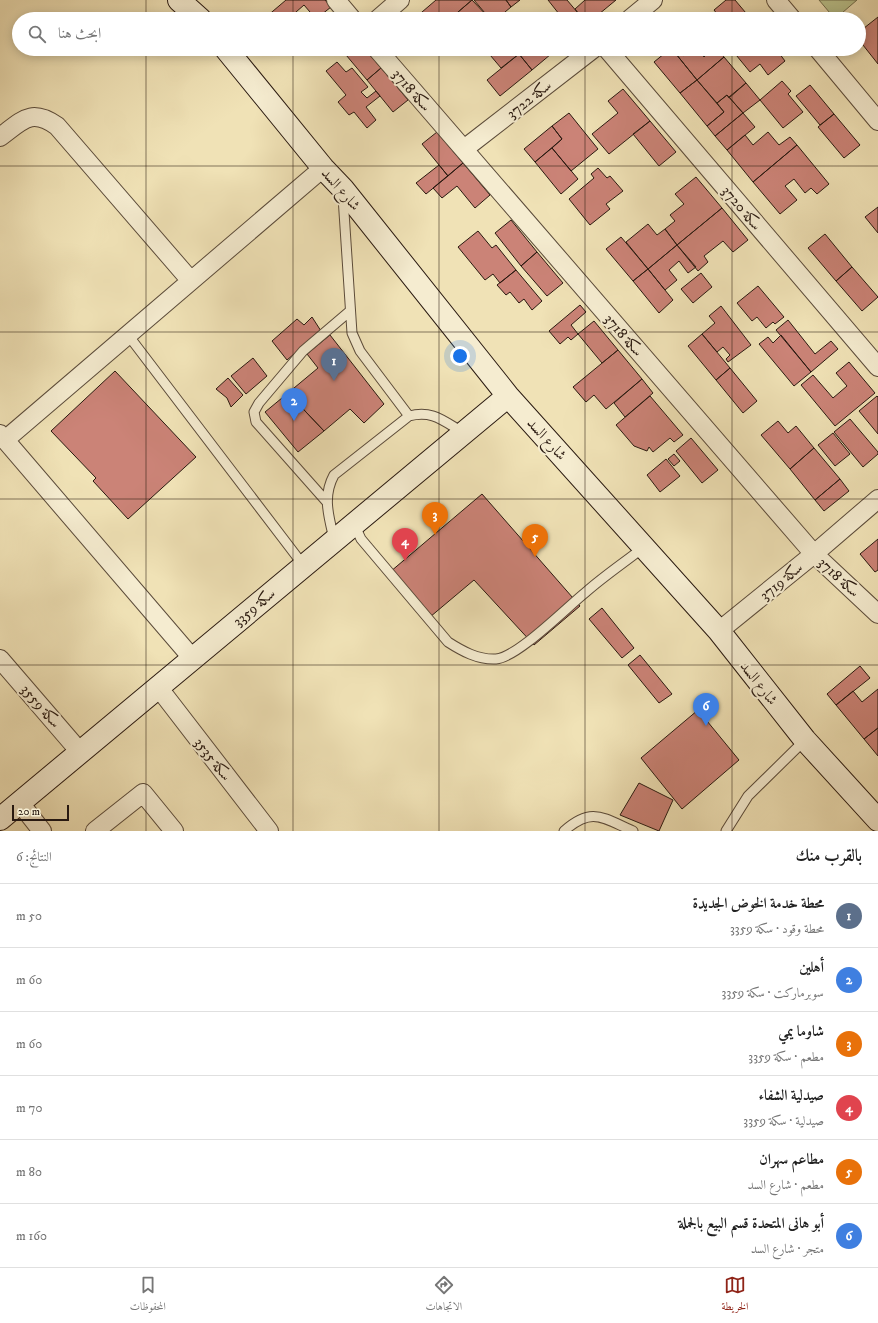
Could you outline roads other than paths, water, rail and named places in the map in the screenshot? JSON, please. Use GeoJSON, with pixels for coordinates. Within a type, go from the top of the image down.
{"type":"FeatureCollection","features":[{"type":"Feature","properties":{"kind":"street"},"geometry":{"type":"LineString","coordinates":[[179,0],[193,12]]}},
{"type":"Feature","properties":{"kind":"street"},"geometry":{"type":"LineString","coordinates":[[188,0],[196,12]]}},
{"type":"Feature","properties":{"kind":"street"},"geometry":{"type":"LineString","coordinates":[[336,0],[346,12]]}},
{"type":"Feature","properties":{"kind":"street"},"geometry":{"type":"LineString","coordinates":[[386,12],[400,0]]}},
{"type":"Feature","properties":{"kind":"street"},"geometry":{"type":"LineString","coordinates":[[638,12],[653,0]]}},
{"type":"Feature","properties":{"kind":"street"},"geometry":{"type":"LineString","coordinates":[[776,0],[786,12]]}},
{"type":"Feature","properties":{"kind":"street","name":"شارع السد"},"geometry":{"type":"LineString","coordinates":[[232,56],[323,168],[343,190],[508,396],[719,631],[805,740],[878,820]]}},
{"type":"Feature","properties":{"kind":"street","name":"سكة 3718"},"geometry":{"type":"LineString","coordinates":[[383,56],[814,554],[878,614]]}},
{"type":"Feature","properties":{"kind":"street","name":"سكة 3722"},"geometry":{"type":"LineString","coordinates":[[464,149],[584,56]]}},
{"type":"Feature","properties":{"kind":"street","name":"سكة 3720"},"geometry":{"type":"LineString","coordinates":[[613,56],[878,367]]}},
{"type":"Feature","properties":{"kind":"street"},"geometry":{"type":"LineString","coordinates":[[824,56],[878,121]]}},
{"type":"Feature","properties":{"kind":"street"},"geometry":{"type":"LineString","coordinates":[[0,137],[25,119],[35,116],[45,118],[57,126],[191,281]]}},
{"type":"Feature","properties":{"kind":"street"},"geometry":{"type":"LineString","coordinates":[[193,659],[3,437],[128,335],[323,168]]}},
{"type":"Feature","properties":{"kind":"street","name":"سكة 3359"},"geometry":{"type":"LineString","coordinates":[[0,819],[508,396]]}},
{"type":"Feature","properties":{"kind":"street","name":"سكة 3719"},"geometry":{"type":"LineString","coordinates":[[719,631],[814,554],[878,499]]}},
{"type":"Feature","properties":{"kind":"street","name":"سكة 3559"},"geometry":{"type":"LineString","coordinates":[[0,658],[81,753]]}},
{"type":"Feature","properties":{"kind":"street","name":"سكة 3535"},"geometry":{"type":"LineString","coordinates":[[158,688],[268,831]]}},
{"type":"Feature","properties":{"kind":"street"},"geometry":{"type":"LineString","coordinates":[[95,831],[114,825],[143,793],[174,831]]}},
{"type":"Feature","properties":{"kind":"street"},"geometry":{"type":"LineString","coordinates":[[20,802],[42,831]]}},
{"type":"Feature","properties":{"kind":"lane"},"geometry":{"type":"LineString","coordinates":[[343,190],[352,333],[360,351],[409,416]]}},
{"type":"Feature","properties":{"kind":"lane"},"geometry":{"type":"LineString","coordinates":[[326,501],[256,422],[254,412],[259,403],[303,351],[350,311]]}},
{"type":"Feature","properties":{"kind":"lane"},"geometry":{"type":"LineString","coordinates":[[128,335],[304,566]]}},
{"type":"Feature","properties":{"kind":"lane"},"geometry":{"type":"LineString","coordinates":[[334,541],[326,501],[328,486],[334,475],[409,416],[422,413],[433,414],[464,433]]}},
{"type":"Feature","properties":{"kind":"lane"},"geometry":{"type":"LineString","coordinates":[[354,524],[361,539],[448,642],[464,652],[481,658],[497,659],[516,650],[535,637],[587,591],[644,547]]}},
{"type":"Feature","properties":{"kind":"lane"},"geometry":{"type":"LineString","coordinates":[[726,831],[748,796],[805,740]]}},
{"type":"Feature","properties":{"kind":"lane"},"geometry":{"type":"LineString","coordinates":[[564,831],[576,820],[594,816],[634,831]]}},
{"type":"Feature","properties":{"kind":"place","name":"محطة خدمة الخوض الجديدة"},"geometry":{"type":"Point","coordinates":[334,381]}},
{"type":"Feature","properties":{"kind":"place","name":"أهلين"},"geometry":{"type":"Point","coordinates":[294,421]}},
{"type":"Feature","properties":{"kind":"place","name":"شاوما يمي"},"geometry":{"type":"Point","coordinates":[435,535]}},
{"type":"Feature","properties":{"kind":"place","name":"مطاعم سهران"},"geometry":{"type":"Point","coordinates":[535,557]}},
{"type":"Feature","properties":{"kind":"place","name":"صيدلية الشفاء"},"geometry":{"type":"Point","coordinates":[405,561]}},
{"type":"Feature","properties":{"kind":"place","name":"أبو هانى المتحدة قسم البيع بالجملة"},"geometry":{"type":"Point","coordinates":[706,726]}}]}
